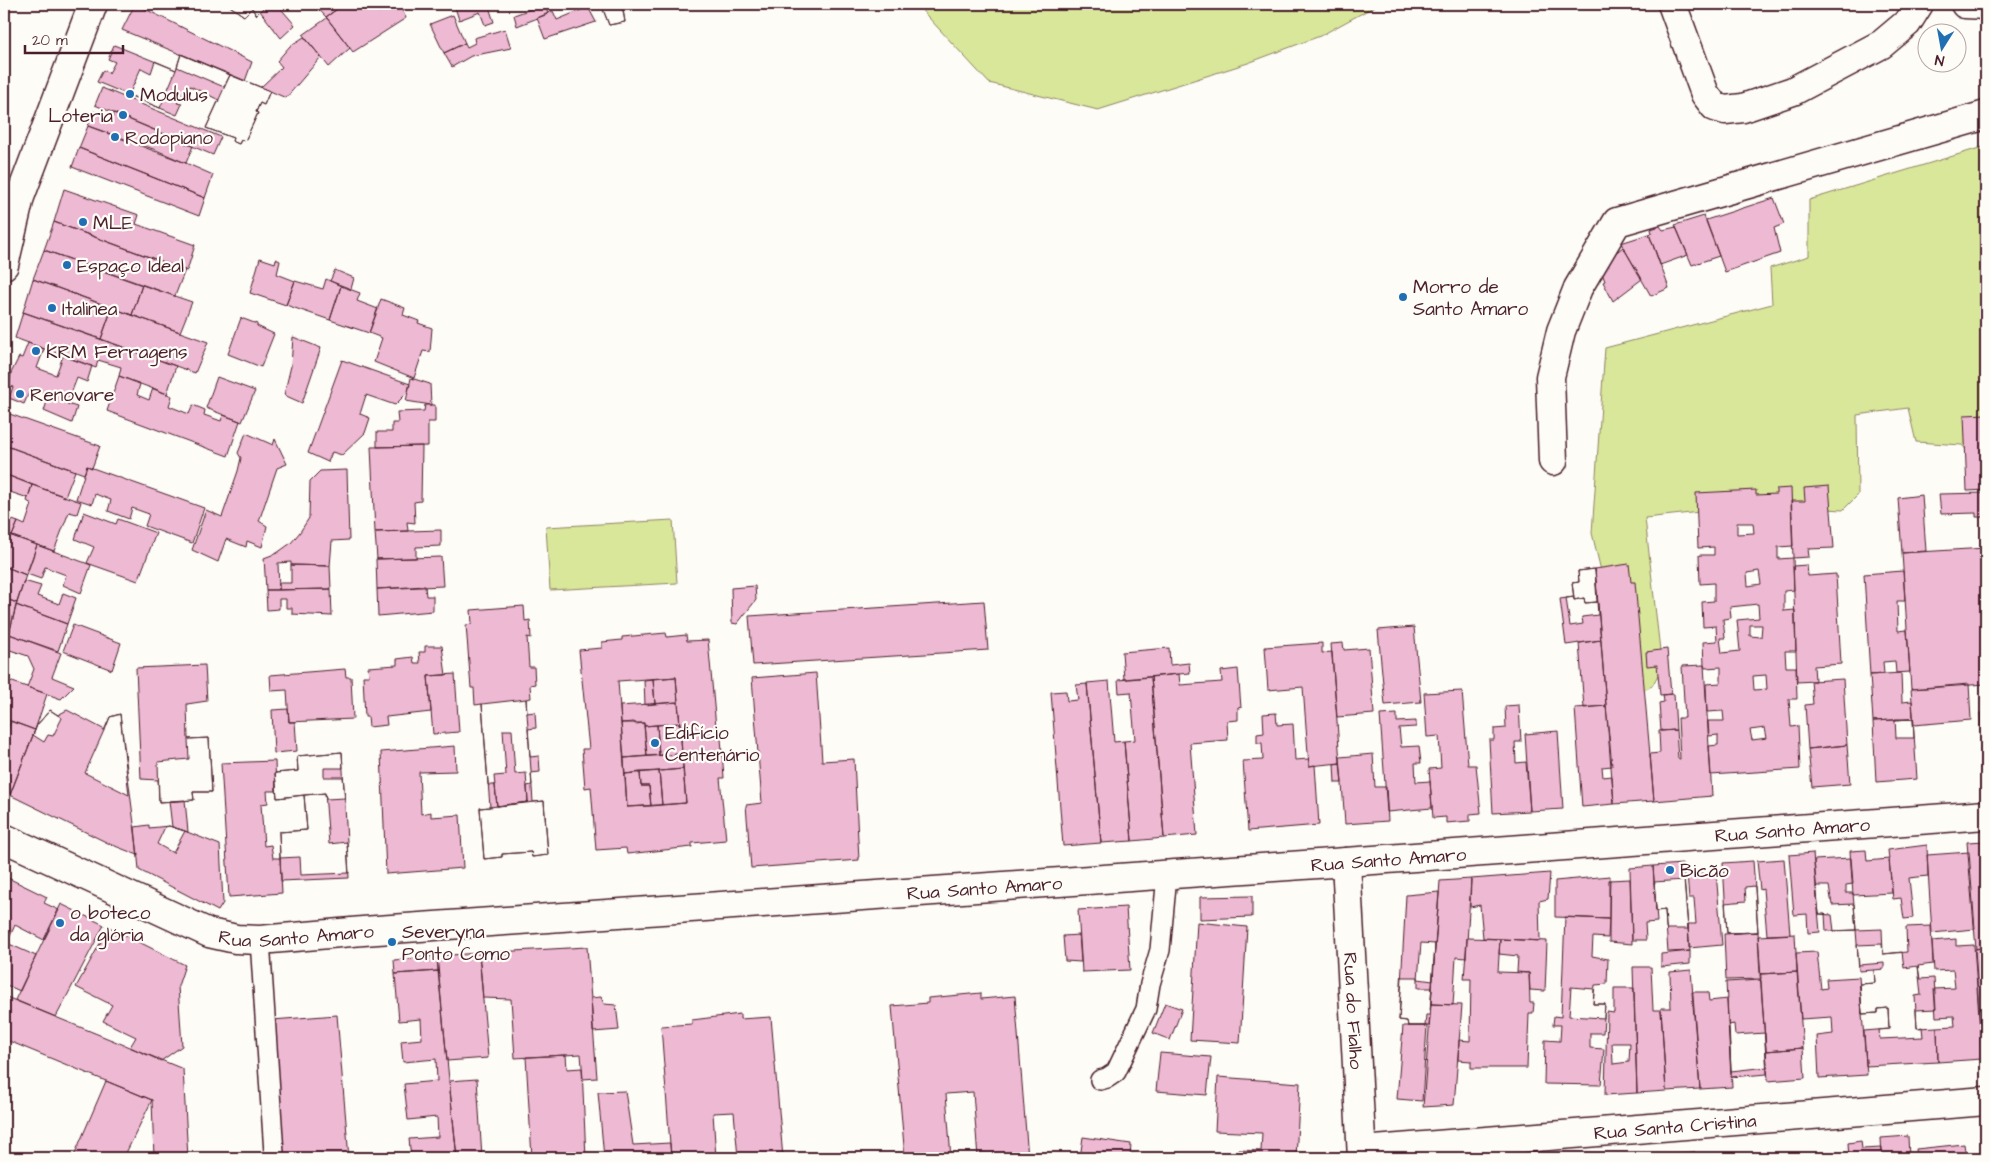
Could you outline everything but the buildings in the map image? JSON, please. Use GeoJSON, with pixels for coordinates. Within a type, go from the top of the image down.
{"type":"FeatureCollection","features":[{"type":"Feature","properties":{"kind":"street"},"geometry":{"type":"LineString","coordinates":[[4,265],[20,197],[93,4]]}},
{"type":"Feature","properties":{"kind":"street"},"geometry":{"type":"LineString","coordinates":[[1672,4],[1705,94],[1714,107],[1725,110],[1743,108],[1793,91],[1882,44],[1907,23],[1919,4]]}},
{"type":"Feature","properties":{"kind":"street"},"geometry":{"type":"LineString","coordinates":[[1965,4],[1986,5]]}},
{"type":"Feature","properties":{"kind":"street"},"geometry":{"type":"LineString","coordinates":[[1553,462],[1550,377],[1560,331],[1578,288],[1617,222],[1986,115]]}},
{"type":"Feature","properties":{"kind":"street","name":"Rua Santo Amaro"},"geometry":{"type":"LineString","coordinates":[[4,838],[209,933],[236,939],[260,940],[363,931],[1986,815]]}},
{"type":"Feature","properties":{"kind":"street","name":"Rua do Fialho"},"geometry":{"type":"LineString","coordinates":[[1346,862],[1362,1154]]}},
{"type":"Feature","properties":{"kind":"street","name":"Rua Santa Cristina"},"geometry":{"type":"LineString","coordinates":[[1362,1154],[1986,1101]]}},
{"type":"Feature","properties":{"kind":"lane"},"geometry":{"type":"LineString","coordinates":[[1100,1080],[1116,1072],[1146,1009],[1150,984],[1160,950],[1167,875]]}},
{"type":"Feature","properties":{"kind":"lane"},"geometry":{"type":"LineString","coordinates":[[260,940],[274,1153]]}},
{"type":"Feature","properties":{"kind":"green space"},"geometry":{"type":"Polygon","coordinates":[[[916,4],[1379,4],[1320,36],[1248,63],[1098,110],[989,83],[916,4]]]}},
{"type":"Feature","properties":{"kind":"green space"},"geometry":{"type":"Polygon","coordinates":[[[1986,146],[1986,472],[1962,445],[1916,442],[1908,408],[1857,415],[1858,495],[1843,510],[1764,505],[1645,518],[1662,668],[1652,686],[1631,697],[1592,533],[1605,348],[1772,304],[1770,268],[1809,256],[1809,200],[1986,146]]]}},
{"type":"Feature","properties":{"kind":"green space"},"geometry":{"type":"Polygon","coordinates":[[[673,520],[677,583],[550,590],[546,527],[673,520]]]}},
{"type":"Feature","properties":{"kind":"place","name":"Modulus"},"geometry":{"type":"Point","coordinates":[130,94]}},
{"type":"Feature","properties":{"kind":"place","name":"Loteria"},"geometry":{"type":"Point","coordinates":[123,115]}},
{"type":"Feature","properties":{"kind":"place","name":"Rodopiano"},"geometry":{"type":"Point","coordinates":[115,137]}},
{"type":"Feature","properties":{"kind":"place","name":"MLE"},"geometry":{"type":"Point","coordinates":[83,222]}},
{"type":"Feature","properties":{"kind":"place","name":"Espaço Ideal"},"geometry":{"type":"Point","coordinates":[67,265]}},
{"type":"Feature","properties":{"kind":"place","name":"Morro de Santo Amaro"},"geometry":{"type":"Point","coordinates":[1403,297]}},
{"type":"Feature","properties":{"kind":"place","name":"Italinea"},"geometry":{"type":"Point","coordinates":[52,308]}},
{"type":"Feature","properties":{"kind":"place","name":"KRM Ferragens"},"geometry":{"type":"Point","coordinates":[36,351]}},
{"type":"Feature","properties":{"kind":"place","name":"Renovare"},"geometry":{"type":"Point","coordinates":[20,394]}},
{"type":"Feature","properties":{"kind":"place","name":"Edifício Centenário"},"geometry":{"type":"Point","coordinates":[655,743]}},
{"type":"Feature","properties":{"kind":"place","name":"Bicão"},"geometry":{"type":"Point","coordinates":[1670,870]}},
{"type":"Feature","properties":{"kind":"place","name":"o boteco da glória"},"geometry":{"type":"Point","coordinates":[60,923]}},
{"type":"Feature","properties":{"kind":"place","name":"Severyna Ponto Como"},"geometry":{"type":"Point","coordinates":[392,942]}}]}
